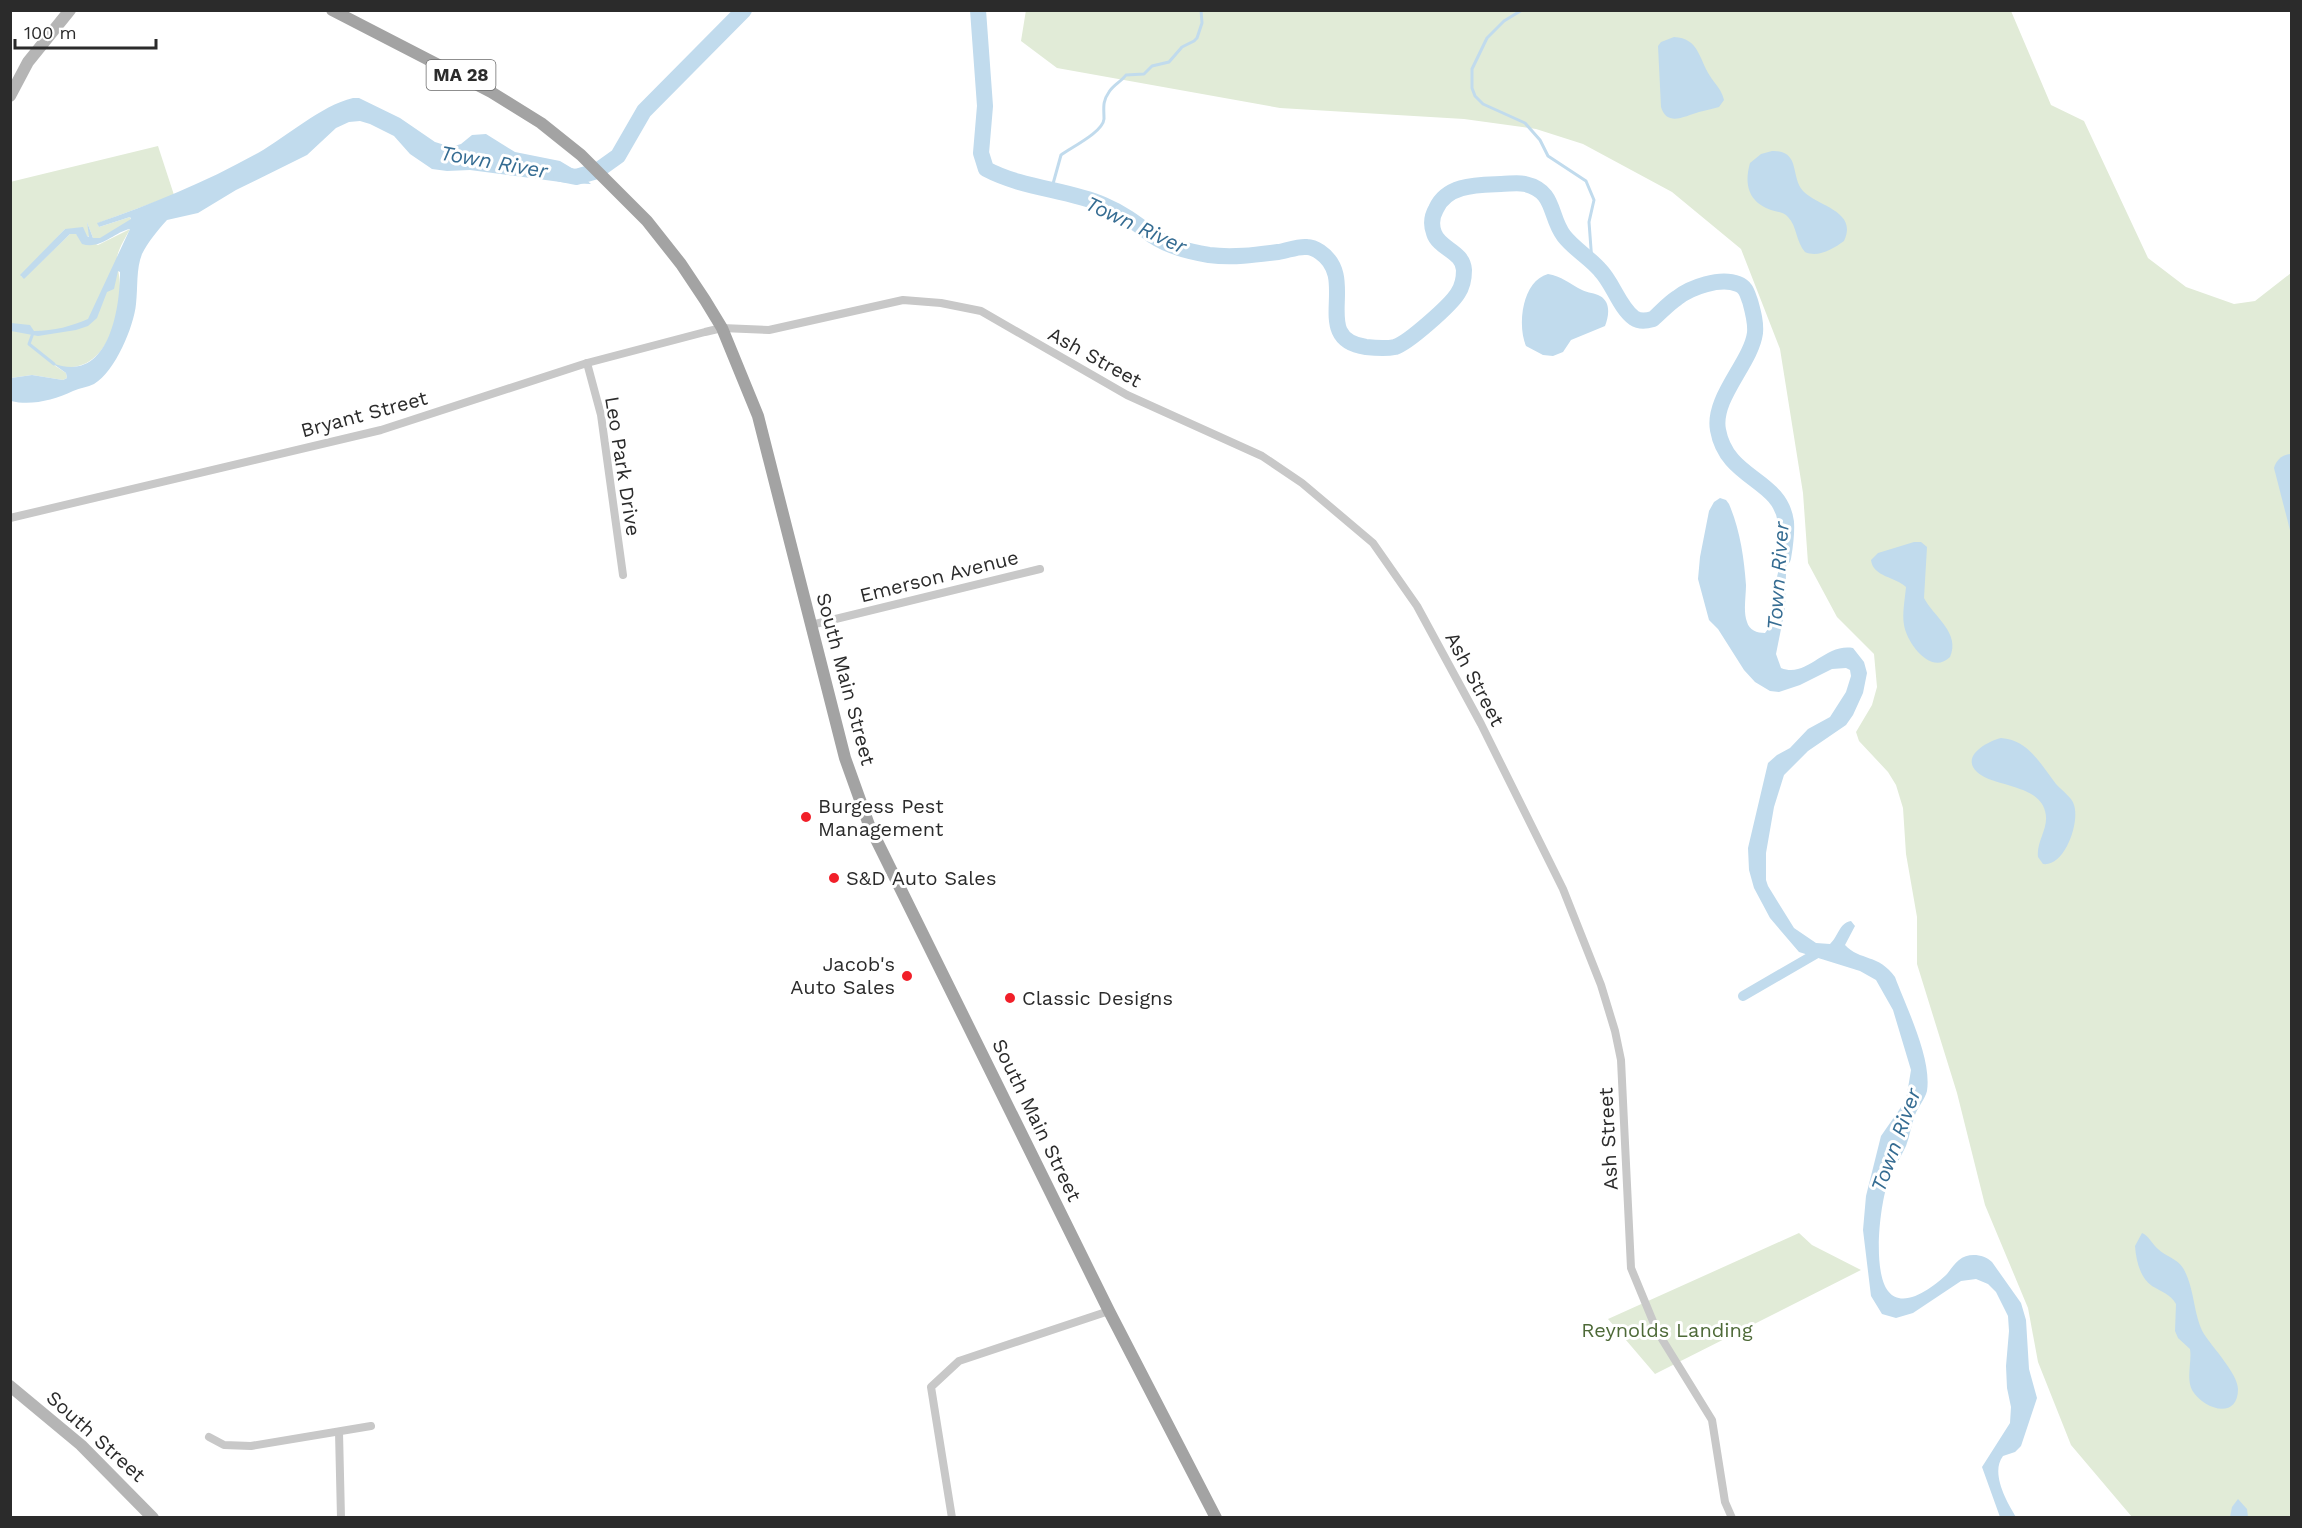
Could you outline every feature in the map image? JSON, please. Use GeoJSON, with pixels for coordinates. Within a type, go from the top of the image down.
{"type":"FeatureCollection","features":[{"type":"Feature","properties":{"kind":"main road"},"geometry":{"type":"LineString","coordinates":[[10,96],[28,62],[70,10]]}},
{"type":"Feature","properties":{"kind":"main road","name":"South Main Street"},"geometry":{"type":"LineString","coordinates":[[332,10],[491,92],[541,123],[581,154],[647,221],[681,264],[722,328],[758,416],[845,758],[869,825],[1109,1311],[1216,1518]]}},
{"type":"Feature","properties":{"kind":"main road","name":"South Street"},"geometry":{"type":"LineString","coordinates":[[10,1386],[81,1445],[153,1518]]}},
{"type":"Feature","properties":{"kind":"street","name":"Ash Street"},"geometry":{"type":"LineString","coordinates":[[722,328],[769,330],[903,300],[941,303],[981,311],[1127,395],[1262,456],[1302,483],[1373,543],[1417,606],[1481,724],[1563,889],[1601,985],[1616,1031],[1621,1060],[1631,1268],[1657,1331],[1712,1420],[1725,1502],[1732,1518]]}},
{"type":"Feature","properties":{"kind":"street","name":"Bryant Street"},"geometry":{"type":"LineString","coordinates":[[10,519],[381,430],[587,363],[722,328]]}},
{"type":"Feature","properties":{"kind":"street","name":"Leo Park Drive"},"geometry":{"type":"LineString","coordinates":[[587,363],[601,415],[623,575]]}},
{"type":"Feature","properties":{"kind":"street","name":"Emerson Avenue"},"geometry":{"type":"LineString","coordinates":[[811,625],[1040,569]]}},
{"type":"Feature","properties":{"kind":"street"},"geometry":{"type":"LineString","coordinates":[[952,1518],[931,1387],[959,1361],[1109,1311]]}},
{"type":"Feature","properties":{"kind":"street"},"geometry":{"type":"LineString","coordinates":[[209,1437],[224,1446],[242,1447],[371,1426]]}},
{"type":"Feature","properties":{"kind":"street"},"geometry":{"type":"LineString","coordinates":[[339,1432],[341,1518]]}},
{"type":"Feature","properties":{"kind":"green space"},"geometry":{"type":"Polygon","coordinates":[[[1026,10],[2011,11],[2051,105],[2084,121],[2148,258],[2186,287],[2234,304],[2255,301],[2291,273],[2291,1517],[2132,1517],[2071,1445],[2038,1362],[2028,1308],[1985,1205],[1957,1093],[1917,964],[1917,917],[1906,854],[1903,808],[1896,785],[1888,772],[1859,741],[1856,732],[1872,705],[1877,687],[1874,654],[1837,617],[1808,563],[1803,493],[1780,349],[1741,249],[1672,192],[1583,144],[1536,129],[1464,119],[1280,108],[1057,68],[1021,41],[1026,10]]]}},
{"type":"Feature","properties":{"kind":"green space"},"geometry":{"type":"Polygon","coordinates":[[[158,146],[174,195],[98,223],[99,227],[130,217],[131,220],[100,239],[93,238],[87,222],[90,237],[65,229],[21,276],[24,278],[70,234],[76,234],[98,245],[130,229],[118,254],[119,301],[112,331],[105,345],[85,364],[71,367],[54,365],[66,373],[67,378],[63,380],[32,375],[11,378],[10,182],[158,146]]]}},
{"type":"Feature","properties":{"kind":"green space","name":"Reynolds Landing"},"geometry":{"type":"Polygon","coordinates":[[[1799,1233],[1812,1245],[1861,1270],[1655,1374],[1608,1319],[1799,1233]]]}},
{"type":"Feature","properties":{"kind":"water"},"geometry":{"type":"Polygon","coordinates":[[[1674,37],[1689,41],[1697,51],[1723,96],[1724,100],[1719,107],[1677,119],[1667,117],[1664,113],[1661,107],[1658,46],[1661,42],[1674,37]]]}},
{"type":"Feature","properties":{"kind":"water"},"geometry":{"type":"Polygon","coordinates":[[[353,98],[359,98],[400,118],[435,142],[451,147],[461,144],[472,135],[486,134],[515,152],[560,161],[591,184],[470,170],[432,169],[410,154],[394,136],[370,124],[360,121],[349,122],[336,128],[307,155],[236,190],[198,213],[167,220],[153,236],[142,254],[132,324],[109,370],[94,384],[58,397],[34,402],[11,401],[11,378],[32,375],[63,380],[67,378],[66,373],[52,363],[71,367],[86,364],[98,354],[113,324],[119,288],[120,272],[118,271],[114,289],[107,292],[97,318],[88,326],[38,336],[11,331],[11,323],[30,325],[34,331],[41,331],[62,328],[88,319],[130,229],[95,245],[82,244],[76,234],[70,234],[24,279],[20,275],[65,229],[83,227],[89,237],[87,222],[93,238],[100,238],[131,219],[130,217],[99,227],[97,223],[219,174],[258,153],[328,108],[353,98]]]}},
{"type":"Feature","properties":{"kind":"water"},"geometry":{"type":"Polygon","coordinates":[[[1772,151],[1781,152],[1791,159],[1803,191],[1841,216],[1846,223],[1847,231],[1844,241],[1820,253],[1805,252],[1788,217],[1763,207],[1753,197],[1748,185],[1750,163],[1761,154],[1772,151]]]}},
{"type":"Feature","properties":{"kind":"water"},"geometry":{"type":"Polygon","coordinates":[[[1548,274],[1600,296],[1606,302],[1608,310],[1605,326],[1571,340],[1563,352],[1553,356],[1543,355],[1526,346],[1522,327],[1527,294],[1539,278],[1548,274]]]}},
{"type":"Feature","properties":{"kind":"water"},"geometry":{"type":"Polygon","coordinates":[[[2292,454],[2291,534],[2274,468],[2280,458],[2292,454]]]}},
{"type":"Feature","properties":{"kind":"water"},"geometry":{"type":"Polygon","coordinates":[[[1720,498],[1729,504],[1736,524],[1745,575],[1746,618],[1748,625],[1756,632],[1765,633],[1771,625],[1775,585],[1787,536],[1785,609],[1776,654],[1781,668],[1799,669],[1824,655],[1843,648],[1853,648],[1864,662],[1867,673],[1863,693],[1846,725],[1808,751],[1784,775],[1774,807],[1766,853],[1766,880],[1794,928],[1816,943],[1830,944],[1841,927],[1851,921],[1855,926],[1845,945],[1857,954],[1883,965],[1895,977],[1922,1048],[1928,1078],[1925,1097],[1915,1115],[1906,1146],[1886,1190],[1879,1236],[1880,1268],[1883,1281],[1894,1297],[1910,1298],[1935,1285],[1963,1257],[1980,1256],[1992,1262],[2021,1303],[2026,1320],[2029,1369],[2037,1398],[2021,1446],[2015,1452],[2003,1456],[1998,1471],[2001,1487],[2016,1517],[2000,1517],[1982,1467],[2010,1423],[2011,1407],[2006,1366],[2008,1316],[1996,1292],[1988,1284],[1976,1279],[1961,1281],[1913,1313],[1896,1318],[1882,1314],[1871,1296],[1863,1230],[1866,1196],[1881,1136],[1906,1100],[1911,1070],[1893,1010],[1876,980],[1860,971],[1799,952],[1770,918],[1754,888],[1749,870],[1748,848],[1768,763],[1790,748],[1808,729],[1830,717],[1846,692],[1851,676],[1850,670],[1832,669],[1800,685],[1779,692],[1770,691],[1755,682],[1744,670],[1718,629],[1709,620],[1698,579],[1709,511],[1714,502],[1720,498]]]}},
{"type":"Feature","properties":{"kind":"water"},"geometry":{"type":"Polygon","coordinates":[[[1921,542],[1927,547],[1924,598],[1945,625],[1952,640],[1950,657],[1943,662],[1935,663],[1928,660],[1915,648],[1904,625],[1906,587],[1876,570],[1871,560],[1878,553],[1921,542]]]}},
{"type":"Feature","properties":{"kind":"water"},"geometry":{"type":"Polygon","coordinates":[[[2001,738],[2027,748],[2073,802],[2075,822],[2073,832],[2064,851],[2051,863],[2043,864],[2038,857],[2046,823],[2045,811],[2041,802],[2025,791],[1984,777],[1973,766],[1972,760],[1978,750],[1989,742],[2001,738]]]}},
{"type":"Feature","properties":{"kind":"water"},"geometry":{"type":"Polygon","coordinates":[[[2142,1233],[2156,1247],[2181,1265],[2187,1276],[2200,1327],[2230,1369],[2237,1383],[2237,1399],[2227,1408],[2220,1409],[2204,1403],[2192,1390],[2189,1380],[2190,1349],[2178,1338],[2175,1331],[2176,1304],[2168,1295],[2148,1283],[2139,1268],[2135,1246],[2142,1233]]]}},
{"type":"Feature","properties":{"kind":"water"},"geometry":{"type":"Polygon","coordinates":[[[2238,1499],[2247,1509],[2248,1517],[2230,1517],[2232,1507],[2238,1499]]]}},
{"type":"Feature","properties":{"kind":"waterway","name":"Town River"},"geometry":{"type":"LineString","coordinates":[[561,174],[576,177],[597,171],[618,156],[644,111],[744,10]]}},
{"type":"Feature","properties":{"kind":"waterway","name":"Town River"},"geometry":{"type":"LineString","coordinates":[[978,10],[985,106],[981,153],[986,169],[1015,181],[1075,195],[1104,205],[1124,215],[1159,240],[1188,251],[1235,256],[1278,252],[1300,247],[1314,249],[1331,264],[1336,277],[1337,321],[1340,333],[1349,342],[1366,347],[1395,347],[1419,331],[1454,299],[1462,282],[1463,264],[1460,258],[1437,238],[1432,227],[1433,218],[1441,201],[1448,195],[1455,190],[1473,186],[1522,183],[1542,192],[1564,236],[1592,261],[1609,281],[1624,308],[1639,320],[1653,319],[1674,300],[1698,287],[1714,282],[1731,282],[1741,285],[1750,301],[1755,321],[1755,333],[1747,356],[1721,406],[1718,430],[1723,447],[1732,459],[1774,496],[1782,507],[1786,522],[1783,558]]}},
{"type":"Feature","properties":{"kind":"waterway"},"geometry":{"type":"LineString","coordinates":[[1051,191],[1061,155],[1093,134],[1102,124],[1104,102],[1111,89],[1126,75],[1144,74],[1152,66],[1169,62],[1182,47],[1194,41],[1202,23],[1201,10]]}},
{"type":"Feature","properties":{"kind":"waterway"},"geometry":{"type":"LineString","coordinates":[[1522,10],[1504,21],[1487,38],[1472,69],[1472,88],[1475,96],[1483,104],[1525,123],[1540,140],[1548,156],[1586,181],[1594,200],[1589,222],[1592,262]]}},
{"type":"Feature","properties":{"kind":"waterway"},"geometry":{"type":"LineString","coordinates":[[33,333],[29,344],[54,364]]}},
{"type":"Feature","properties":{"kind":"waterway"},"geometry":{"type":"LineString","coordinates":[[1743,996],[1819,952]]}},
{"type":"Feature","properties":{"kind":"place","name":"Burgess Pest Management"},"geometry":{"type":"Point","coordinates":[806,817]}},
{"type":"Feature","properties":{"kind":"place","name":"S&D Auto Sales"},"geometry":{"type":"Point","coordinates":[834,878]}},
{"type":"Feature","properties":{"kind":"place","name":"Jacob's Auto Sales"},"geometry":{"type":"Point","coordinates":[907,976]}},
{"type":"Feature","properties":{"kind":"place","name":"Classic Designs"},"geometry":{"type":"Point","coordinates":[1010,998]}}]}
